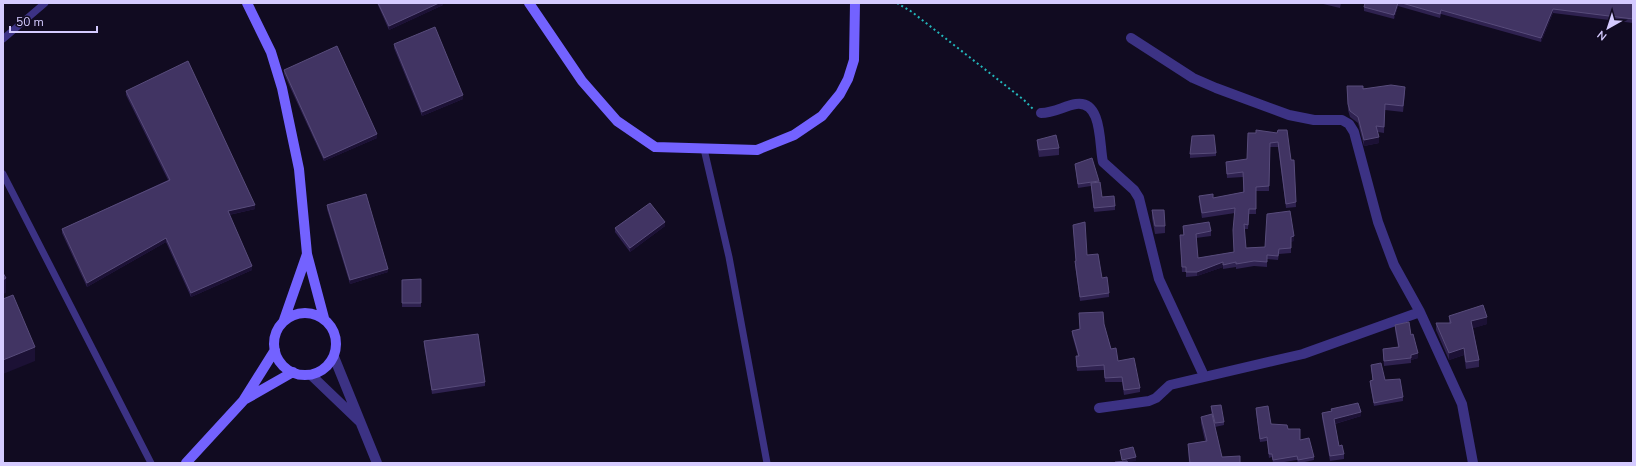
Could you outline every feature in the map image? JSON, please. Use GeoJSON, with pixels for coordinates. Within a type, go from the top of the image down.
{"type":"FeatureCollection","features":[{"type":"Feature","properties":{"kind":"main road"},"geometry":{"type":"LineString","coordinates":[[247,3],[271,52],[282,88],[299,170],[306,254],[324,318]]}},
{"type":"Feature","properties":{"kind":"main road"},"geometry":{"type":"LineString","coordinates":[[529,3],[582,81],[618,121],[655,147],[757,150],[794,135],[822,116],[840,94],[848,79],[854,60],[855,3]]}},
{"type":"Feature","properties":{"kind":"main road"},"geometry":{"type":"LineString","coordinates":[[284,320],[306,254]]}},
{"type":"Feature","properties":{"kind":"main road"},"geometry":{"type":"LineString","coordinates":[[304,312],[314,313],[324,318],[332,326],[336,336],[337,346],[334,357],[328,365],[311,375],[293,372],[281,363],[275,350],[274,339],[277,329],[284,320],[293,314],[304,312]]}},
{"type":"Feature","properties":{"kind":"main road"},"geometry":{"type":"LineString","coordinates":[[186,463],[243,401],[275,350]]}},
{"type":"Feature","properties":{"kind":"main road"},"geometry":{"type":"LineString","coordinates":[[243,401],[293,372]]}},
{"type":"Feature","properties":{"kind":"street"},"geometry":{"type":"LineString","coordinates":[[1131,38],[1193,78],[1216,88],[1289,115],[1314,120],[1342,120],[1349,124],[1354,132],[1378,222],[1394,265],[1420,312],[1462,404],[1473,463]]}},
{"type":"Feature","properties":{"kind":"street"},"geometry":{"type":"LineString","coordinates":[[1041,113],[1049,113],[1078,104],[1086,105],[1093,110],[1097,118],[1103,162],[1134,190],[1139,198],[1159,279],[1204,376]]}},
{"type":"Feature","properties":{"kind":"street"},"geometry":{"type":"LineString","coordinates":[[1099,408],[1150,401],[1156,398],[1170,385],[1303,354],[1420,312]]}},
{"type":"Feature","properties":{"kind":"street"},"geometry":{"type":"LineString","coordinates":[[334,357],[377,463]]}},
{"type":"Feature","properties":{"kind":"street"},"geometry":{"type":"LineString","coordinates":[[311,375],[362,424]]}},
{"type":"Feature","properties":{"kind":"lane"},"geometry":{"type":"LineString","coordinates":[[3,39],[45,3]]}},
{"type":"Feature","properties":{"kind":"lane"},"geometry":{"type":"LineString","coordinates":[[704,149],[729,257],[767,463]]}},
{"type":"Feature","properties":{"kind":"lane"},"geometry":{"type":"LineString","coordinates":[[3,174],[151,463]]}},
{"type":"Feature","properties":{"kind":"path"},"geometry":{"type":"LineString","coordinates":[[897,3],[912,12],[1024,100],[1034,110],[1041,113]]}},
{"type":"Feature","properties":{"kind":"building"},"geometry":{"type":"Polygon","coordinates":[[[378,3],[439,3],[389,26],[378,3]]]}},
{"type":"Feature","properties":{"kind":"building"},"geometry":{"type":"Polygon","coordinates":[[[1365,3],[1398,3],[1394,15],[1364,7],[1365,3]]]}},
{"type":"Feature","properties":{"kind":"building"},"geometry":{"type":"Polygon","coordinates":[[[1402,3],[1633,3],[1633,19],[1553,9],[1541,38],[1441,10],[1440,14],[1402,3]]]}},
{"type":"Feature","properties":{"kind":"building"},"geometry":{"type":"Polygon","coordinates":[[[435,27],[463,95],[422,112],[394,44],[435,27]]]}},
{"type":"Feature","properties":{"kind":"building"},"geometry":{"type":"Polygon","coordinates":[[[337,46],[377,134],[324,158],[284,70],[337,46]]]}},
{"type":"Feature","properties":{"kind":"building"},"geometry":{"type":"Polygon","coordinates":[[[188,61],[255,205],[228,211],[252,266],[191,293],[166,238],[87,283],[62,229],[170,180],[126,91],[188,61]]]}},
{"type":"Feature","properties":{"kind":"building"},"geometry":{"type":"Polygon","coordinates":[[[1391,85],[1405,87],[1403,106],[1385,104],[1384,127],[1376,126],[1379,137],[1364,140],[1358,117],[1350,111],[1347,86],[1363,86],[1363,89],[1391,85]]]}},
{"type":"Feature","properties":{"kind":"building"},"geometry":{"type":"Polygon","coordinates":[[[1256,130],[1277,133],[1278,130],[1287,130],[1291,160],[1294,160],[1296,202],[1286,204],[1278,142],[1270,143],[1269,186],[1256,187],[1256,209],[1249,209],[1248,225],[1244,224],[1246,248],[1265,247],[1267,214],[1290,211],[1294,236],[1291,237],[1291,248],[1279,249],[1278,256],[1267,255],[1267,262],[1254,261],[1236,264],[1236,262],[1223,265],[1223,262],[1197,272],[1186,272],[1186,267],[1182,267],[1180,235],[1184,235],[1183,226],[1209,222],[1211,231],[1196,234],[1198,258],[1234,252],[1233,230],[1235,208],[1202,213],[1199,196],[1213,194],[1213,198],[1244,192],[1243,172],[1227,174],[1226,162],[1247,159],[1248,133],[1256,133],[1256,130]]]}},
{"type":"Feature","properties":{"kind":"building"},"geometry":{"type":"Polygon","coordinates":[[[1056,135],[1059,148],[1039,150],[1037,140],[1056,135]]]}},
{"type":"Feature","properties":{"kind":"building"},"geometry":{"type":"Polygon","coordinates":[[[1214,135],[1216,153],[1190,154],[1192,136],[1214,135]]]}},
{"type":"Feature","properties":{"kind":"building"},"geometry":{"type":"Polygon","coordinates":[[[1092,158],[1099,181],[1078,184],[1075,164],[1092,158]]]}},
{"type":"Feature","properties":{"kind":"building"},"geometry":{"type":"Polygon","coordinates":[[[1100,182],[1102,197],[1114,196],[1115,206],[1094,208],[1091,183],[1100,182]]]}},
{"type":"Feature","properties":{"kind":"building"},"geometry":{"type":"Polygon","coordinates":[[[366,194],[388,269],[350,280],[327,205],[366,194]]]}},
{"type":"Feature","properties":{"kind":"building"},"geometry":{"type":"Polygon","coordinates":[[[650,203],[665,222],[630,248],[615,228],[650,203]]]}},
{"type":"Feature","properties":{"kind":"building"},"geometry":{"type":"Polygon","coordinates":[[[1152,210],[1164,210],[1165,226],[1155,226],[1152,210]]]}},
{"type":"Feature","properties":{"kind":"building"},"geometry":{"type":"Polygon","coordinates":[[[1085,222],[1087,255],[1098,254],[1102,278],[1107,277],[1109,293],[1080,297],[1075,261],[1073,225],[1085,222]]]}},
{"type":"Feature","properties":{"kind":"building"},"geometry":{"type":"Polygon","coordinates":[[[3,273],[6,278],[3,280],[3,273]]]}},
{"type":"Feature","properties":{"kind":"building"},"geometry":{"type":"Polygon","coordinates":[[[421,279],[421,303],[402,303],[402,280],[421,279]]]}},
{"type":"Feature","properties":{"kind":"building"},"geometry":{"type":"Polygon","coordinates":[[[13,295],[35,347],[3,360],[3,299],[13,295]]]}},
{"type":"Feature","properties":{"kind":"building"},"geometry":{"type":"Polygon","coordinates":[[[1483,305],[1487,317],[1471,321],[1479,360],[1466,362],[1464,348],[1449,353],[1436,323],[1451,323],[1449,316],[1483,305]]]}},
{"type":"Feature","properties":{"kind":"building"},"geometry":{"type":"Polygon","coordinates":[[[1103,312],[1104,324],[1111,349],[1116,348],[1118,361],[1134,358],[1140,388],[1124,390],[1122,377],[1105,378],[1104,365],[1077,367],[1076,356],[1079,356],[1072,331],[1080,329],[1079,313],[1103,312]]]}},
{"type":"Feature","properties":{"kind":"building"},"geometry":{"type":"Polygon","coordinates":[[[1409,322],[1411,335],[1413,334],[1418,353],[1411,355],[1411,358],[1384,361],[1383,349],[1399,347],[1395,325],[1409,322]]]}},
{"type":"Feature","properties":{"kind":"building"},"geometry":{"type":"Polygon","coordinates":[[[478,334],[485,382],[432,390],[424,341],[478,334]]]}},
{"type":"Feature","properties":{"kind":"building"},"geometry":{"type":"Polygon","coordinates":[[[1381,363],[1385,380],[1400,379],[1403,397],[1374,403],[1370,381],[1373,380],[1371,365],[1381,363]]]}},
{"type":"Feature","properties":{"kind":"building"},"geometry":{"type":"Polygon","coordinates":[[[1358,403],[1361,412],[1334,419],[1339,446],[1342,445],[1344,454],[1330,456],[1322,413],[1332,411],[1331,409],[1358,403]]]}},
{"type":"Feature","properties":{"kind":"building"},"geometry":{"type":"Polygon","coordinates":[[[1221,405],[1224,422],[1215,423],[1211,406],[1221,405]]]}},
{"type":"Feature","properties":{"kind":"building"},"geometry":{"type":"Polygon","coordinates":[[[1268,406],[1271,424],[1287,425],[1288,429],[1300,429],[1300,440],[1309,438],[1314,457],[1298,460],[1297,456],[1273,460],[1272,454],[1269,454],[1267,437],[1260,439],[1256,408],[1268,406]]]}},
{"type":"Feature","properties":{"kind":"building"},"geometry":{"type":"Polygon","coordinates":[[[1212,414],[1222,457],[1240,456],[1240,463],[1190,463],[1188,444],[1207,441],[1201,417],[1212,414]]]}},
{"type":"Feature","properties":{"kind":"building"},"geometry":{"type":"Polygon","coordinates":[[[1133,447],[1136,457],[1122,460],[1120,450],[1133,447]]]}},
{"type":"Feature","properties":{"kind":"building"},"geometry":{"type":"Polygon","coordinates":[[[1127,461],[1128,463],[1115,463],[1115,462],[1127,461]]]}}]}
